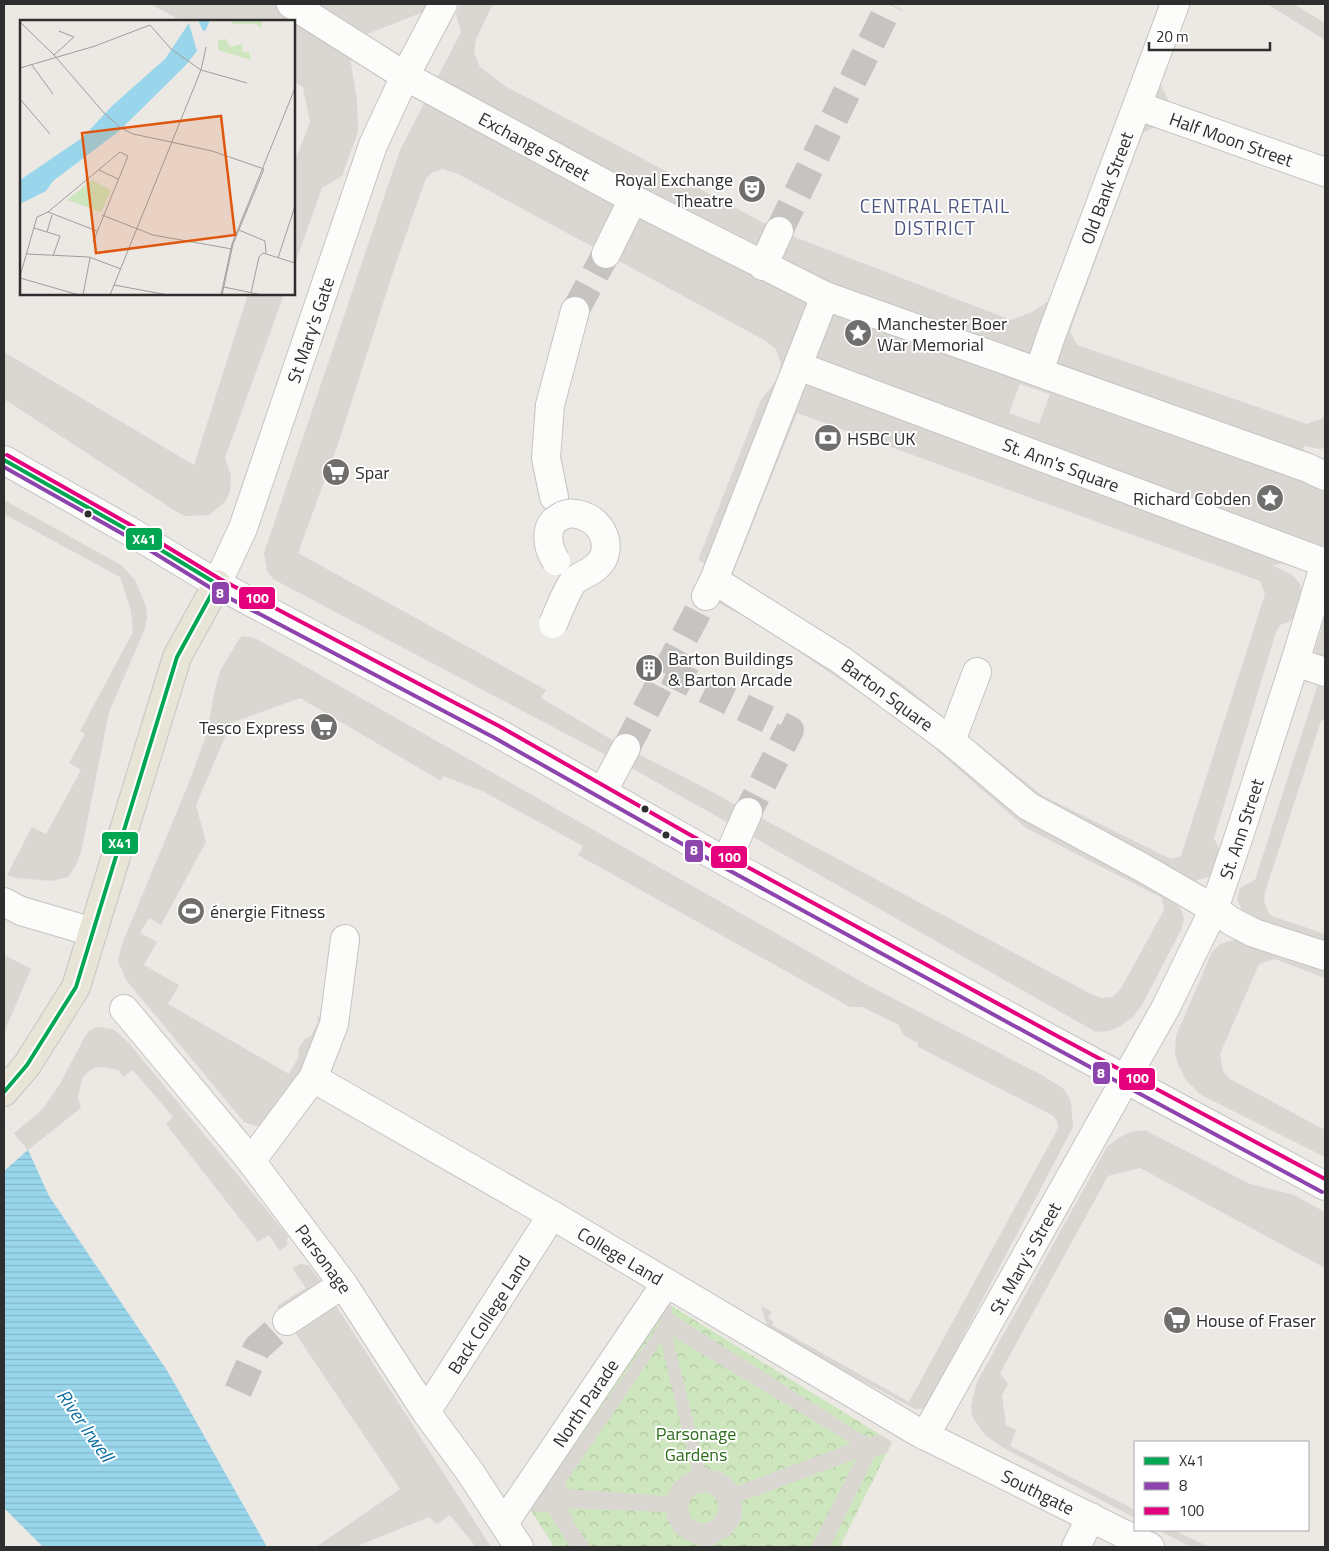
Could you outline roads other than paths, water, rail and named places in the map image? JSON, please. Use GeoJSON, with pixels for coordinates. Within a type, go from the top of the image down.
{"type":"FeatureCollection","features":[{"type":"Feature","properties":{"kind":"main road"},"geometry":{"type":"LineString","coordinates":[[4,1092],[27,1065],[76,987],[177,657],[217,584]]}},
{"type":"Feature","properties":{"kind":"street","name":"Exchange Street"},"geometry":{"type":"LineString","coordinates":[[291,4],[405,76],[633,199],[825,296]]}},
{"type":"Feature","properties":{"kind":"street","name":"St Mary's Gate"},"geometry":{"type":"LineString","coordinates":[[217,584],[243,528],[373,145],[405,76],[443,4]]}},
{"type":"Feature","properties":{"kind":"street","name":"Old Bank Street"},"geometry":{"type":"LineString","coordinates":[[1039,372],[1176,4]]}},
{"type":"Feature","properties":{"kind":"street","name":"Half Moon Street"},"geometry":{"type":"LineString","coordinates":[[1138,106],[1325,172]]}},
{"type":"Feature","properties":{"kind":"street"},"geometry":{"type":"LineString","coordinates":[[606,254],[633,199]]}},
{"type":"Feature","properties":{"kind":"street"},"geometry":{"type":"LineString","coordinates":[[763,266],[779,230]]}},
{"type":"Feature","properties":{"kind":"street"},"geometry":{"type":"LineString","coordinates":[[825,296],[1308,468],[1325,476]]}},
{"type":"Feature","properties":{"kind":"street","name":"Barton Square"},"geometry":{"type":"LineString","coordinates":[[825,296],[710,588],[841,660],[951,741],[1028,806],[1145,869],[1254,933],[1325,956]]}},
{"type":"Feature","properties":{"kind":"street"},"geometry":{"type":"LineString","coordinates":[[554,497],[546,458],[550,405],[575,311]]}},
{"type":"Feature","properties":{"kind":"street","name":"St. Ann's Square"},"geometry":{"type":"LineString","coordinates":[[798,366],[1325,563]]}},
{"type":"Feature","properties":{"kind":"street"},"geometry":{"type":"LineString","coordinates":[[4,460],[133,533],[217,584],[496,732],[726,862],[1125,1080],[1325,1186]]}},
{"type":"Feature","properties":{"kind":"street"},"geometry":{"type":"LineString","coordinates":[[553,624],[574,581],[596,568],[604,555],[606,539],[597,523],[580,514],[563,515],[555,519],[548,536],[551,552],[556,560]]}},
{"type":"Feature","properties":{"kind":"street","name":"St. Ann Street"},"geometry":{"type":"LineString","coordinates":[[1125,1080],[1165,1009],[1214,909],[1295,662],[1325,563]]}},
{"type":"Feature","properties":{"kind":"street"},"geometry":{"type":"LineString","coordinates":[[1295,662],[1325,672]]}},
{"type":"Feature","properties":{"kind":"street"},"geometry":{"type":"LineString","coordinates":[[951,741],[976,672]]}},
{"type":"Feature","properties":{"kind":"street"},"geometry":{"type":"LineString","coordinates":[[603,791],[626,748]]}},
{"type":"Feature","properties":{"kind":"street"},"geometry":{"type":"LineString","coordinates":[[726,862],[748,812]]}},
{"type":"Feature","properties":{"kind":"street"},"geometry":{"type":"LineString","coordinates":[[4,902],[22,911],[93,932]]}},
{"type":"Feature","properties":{"kind":"street"},"geometry":{"type":"LineString","coordinates":[[251,1161],[313,1078],[334,1024],[345,939]]}},
{"type":"Feature","properties":{"kind":"street","name":"Parsonage"},"geometry":{"type":"LineString","coordinates":[[124,1009],[251,1161],[343,1284],[426,1412],[470,1472],[519,1547]]}},
{"type":"Feature","properties":{"kind":"street","name":"College Land"},"geometry":{"type":"LineString","coordinates":[[313,1078],[552,1215],[925,1436]]}},
{"type":"Feature","properties":{"kind":"street","name":"St. Mary's Street"},"geometry":{"type":"LineString","coordinates":[[925,1436],[1125,1080]]}},
{"type":"Feature","properties":{"kind":"street","name":"Back College Land"},"geometry":{"type":"LineString","coordinates":[[426,1412],[552,1215]]}},
{"type":"Feature","properties":{"kind":"street","name":"North Parade"},"geometry":{"type":"LineString","coordinates":[[504,1523],[666,1283]]}},
{"type":"Feature","properties":{"kind":"street"},"geometry":{"type":"LineString","coordinates":[[287,1321],[343,1284]]}},
{"type":"Feature","properties":{"kind":"street","name":"Southgate"},"geometry":{"type":"LineString","coordinates":[[925,1436],[1150,1547]]}},
{"type":"Feature","properties":{"kind":"street"},"geometry":{"type":"LineString","coordinates":[[1076,1547],[1091,1517]]}},
{"type":"Feature","properties":{"kind":"water","name":"River Irwell"},"geometry":{"type":"Polygon","coordinates":[[[4,1122],[28,1150],[49,1196],[168,1372],[267,1547],[43,1547],[4,1508],[4,1122]]]}},
{"type":"Feature","properties":{"kind":"tunnel"},"geometry":{"type":"LineString","coordinates":[[779,231],[890,4]]}},
{"type":"Feature","properties":{"kind":"tunnel"},"geometry":{"type":"LineString","coordinates":[[575,311],[606,254]]}},
{"type":"Feature","properties":{"kind":"tunnel"},"geometry":{"type":"LineString","coordinates":[[626,748],[706,596]]}},
{"type":"Feature","properties":{"kind":"tunnel"},"geometry":{"type":"LineString","coordinates":[[667,671],[790,730],[748,812]]}},
{"type":"Feature","properties":{"kind":"tunnel"},"geometry":{"type":"LineString","coordinates":[[238,1391],[257,1348],[287,1321]]}},
{"type":"Feature","properties":{"kind":"place","name":"Royal Exchange Theatre"},"geometry":{"type":"Point","coordinates":[752,189]}},
{"type":"Feature","properties":{"kind":"place","name":"Manchester Boer War Memorial"},"geometry":{"type":"Point","coordinates":[858,333]}},
{"type":"Feature","properties":{"kind":"place","name":"HSBC UK"},"geometry":{"type":"Point","coordinates":[828,438]}},
{"type":"Feature","properties":{"kind":"place","name":"Spar"},"geometry":{"type":"Point","coordinates":[336,472]}},
{"type":"Feature","properties":{"kind":"place","name":"Richard Cobden"},"geometry":{"type":"Point","coordinates":[1270,498]}},
{"type":"Feature","properties":{"kind":"place","name":"Barton Buildings & Barton Arcade"},"geometry":{"type":"Point","coordinates":[649,668]}},
{"type":"Feature","properties":{"kind":"place","name":"Tesco Express"},"geometry":{"type":"Point","coordinates":[324,727]}},
{"type":"Feature","properties":{"kind":"place","name":"énergie Fitness"},"geometry":{"type":"Point","coordinates":[191,911]}},
{"type":"Feature","properties":{"kind":"place","name":"House of Fraser"},"geometry":{"type":"Point","coordinates":[1177,1320]}},
{"type":"Feature","properties":{"kind":"district","name":"CENTRAL RETAIL DISTRICT"},"geometry":{"type":"Point","coordinates":[935,216]}},
{"type":"Feature","properties":{"kind":"park label","name":"Parsonage Gardens"},"geometry":{"type":"Point","coordinates":[696,1444]}}]}
